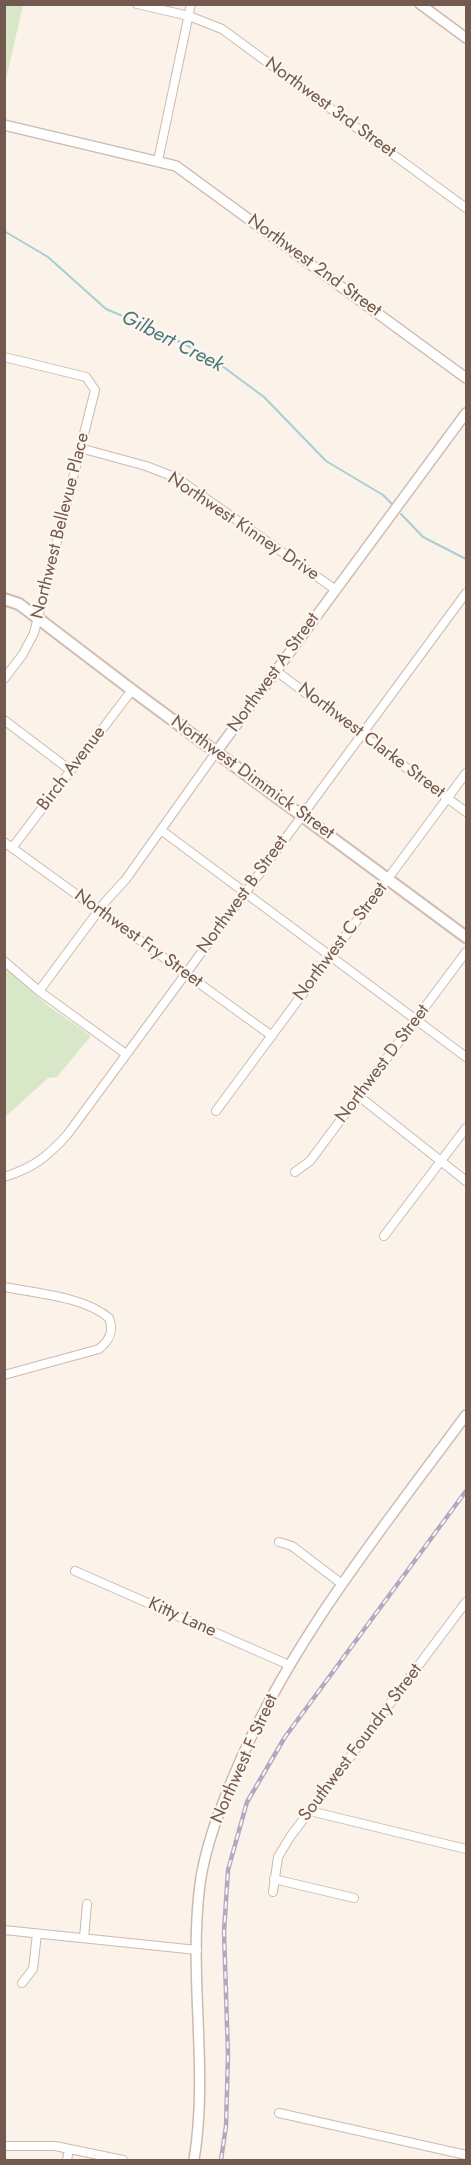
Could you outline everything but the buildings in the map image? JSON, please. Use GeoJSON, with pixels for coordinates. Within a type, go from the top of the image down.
{"type":"FeatureCollection","features":[{"type":"Feature","properties":{"kind":"main road","name":"Northwest Dimmick Street"},"geometry":{"type":"LineString","coordinates":[[4,600],[19,604],[466,937]]}},
{"type":"Feature","properties":{"kind":"street","name":"Northwest 3rd Street"},"geometry":{"type":"LineString","coordinates":[[137,4],[189,16],[222,29],[466,208]]}},
{"type":"Feature","properties":{"kind":"street"},"geometry":{"type":"LineString","coordinates":[[158,160],[191,4]]}},
{"type":"Feature","properties":{"kind":"street"},"geometry":{"type":"LineString","coordinates":[[420,4],[466,38]]}},
{"type":"Feature","properties":{"kind":"street","name":"Northwest 2nd Street"},"geometry":{"type":"LineString","coordinates":[[4,125],[176,166],[466,378]]}},
{"type":"Feature","properties":{"kind":"street","name":"Northwest Bellevue Place"},"geometry":{"type":"LineString","coordinates":[[4,357],[79,374],[90,380],[95,390],[31,642],[4,679]]}},
{"type":"Feature","properties":{"kind":"street","name":"Northwest A Street"},"geometry":{"type":"LineString","coordinates":[[39,991],[99,910],[126,879],[217,751],[466,413]]}},
{"type":"Feature","properties":{"kind":"street","name":"Northwest Kinney Drive"},"geometry":{"type":"LineString","coordinates":[[80,448],[146,466],[177,478],[336,591]]}},
{"type":"Feature","properties":{"kind":"street","name":"Northwest B Street"},"geometry":{"type":"LineString","coordinates":[[4,1177],[30,1167],[54,1149],[67,1135],[466,594]]}},
{"type":"Feature","properties":{"kind":"street","name":"Northwest Clarke Street"},"geometry":{"type":"LineString","coordinates":[[276,671],[466,812]]}},
{"type":"Feature","properties":{"kind":"street","name":"Birch Avenue"},"geometry":{"type":"LineString","coordinates":[[12,848],[132,690]]}},
{"type":"Feature","properties":{"kind":"street"},"geometry":{"type":"LineString","coordinates":[[4,720],[70,770]]}},
{"type":"Feature","properties":{"kind":"street","name":"Northwest C Street"},"geometry":{"type":"LineString","coordinates":[[216,1111],[466,773]]}},
{"type":"Feature","properties":{"kind":"street"},"geometry":{"type":"LineString","coordinates":[[161,830],[466,1057]]}},
{"type":"Feature","properties":{"kind":"street","name":"Northwest Fry Street"},"geometry":{"type":"LineString","coordinates":[[4,842],[272,1036]]}},
{"type":"Feature","properties":{"kind":"street","name":"Northwest D Street"},"geometry":{"type":"LineString","coordinates":[[294,1172],[310,1161],[466,952]]}},
{"type":"Feature","properties":{"kind":"street"},"geometry":{"type":"LineString","coordinates":[[4,961],[39,991],[126,1054]]}},
{"type":"Feature","properties":{"kind":"street"},"geometry":{"type":"LineString","coordinates":[[360,1096],[466,1181]]}},
{"type":"Feature","properties":{"kind":"street"},"geometry":{"type":"LineString","coordinates":[[384,1236],[466,1128]]}},
{"type":"Feature","properties":{"kind":"street"},"geometry":{"type":"LineString","coordinates":[[4,1287],[74,1301],[92,1307],[109,1318],[112,1332],[110,1338],[99,1348],[4,1375]]}},
{"type":"Feature","properties":{"kind":"street","name":"Northwest F Street"},"geometry":{"type":"LineString","coordinates":[[194,2160],[199,2124],[197,1950],[200,1885],[214,1827],[250,1738],[289,1665],[342,1584],[466,1415]]}},
{"type":"Feature","properties":{"kind":"street"},"geometry":{"type":"LineString","coordinates":[[279,1542],[292,1546],[342,1584]]}},
{"type":"Feature","properties":{"kind":"street","name":"Kitty Lane"},"geometry":{"type":"LineString","coordinates":[[75,1571],[289,1665]]}},
{"type":"Feature","properties":{"kind":"street","name":"Southwest Foundry Street"},"geometry":{"type":"LineString","coordinates":[[273,1892],[276,1866],[282,1850],[466,1602]]}},
{"type":"Feature","properties":{"kind":"street"},"geometry":{"type":"LineString","coordinates":[[310,1811],[466,1849]]}},
{"type":"Feature","properties":{"kind":"street"},"geometry":{"type":"LineString","coordinates":[[274,1879],[354,1898]]}},
{"type":"Feature","properties":{"kind":"street"},"geometry":{"type":"LineString","coordinates":[[84,1938],[87,1904]]}},
{"type":"Feature","properties":{"kind":"street"},"geometry":{"type":"LineString","coordinates":[[4,1930],[197,1950]]}},
{"type":"Feature","properties":{"kind":"street"},"geometry":{"type":"LineString","coordinates":[[22,1983],[33,1969],[37,1934]]}},
{"type":"Feature","properties":{"kind":"street"},"geometry":{"type":"LineString","coordinates":[[279,2113],[466,2155]]}},
{"type":"Feature","properties":{"kind":"street"},"geometry":{"type":"LineString","coordinates":[[4,2146],[39,2145],[123,2160]]}},
{"type":"Feature","properties":{"kind":"street"},"geometry":{"type":"LineString","coordinates":[[67,2160],[69,2149]]}},
{"type":"Feature","properties":{"kind":"green space"},"geometry":{"type":"Polygon","coordinates":[[[4,5],[23,5],[5,83],[4,83],[4,5]]]}},
{"type":"Feature","properties":{"kind":"green space"},"geometry":{"type":"Polygon","coordinates":[[[5,966],[47,1005],[91,1036],[57,1077],[48,1078],[5,1117],[5,966]]]}},
{"type":"Feature","properties":{"kind":"waterway","name":"Gilbert Creek"},"geometry":{"type":"LineString","coordinates":[[4,231],[48,257],[106,309],[158,331],[210,357],[264,397],[326,461],[383,495],[391,503]]}},
{"type":"Feature","properties":{"kind":"waterway","name":"Gilbert Creek"},"geometry":{"type":"LineString","coordinates":[[401,514],[423,537],[466,559]]}},
{"type":"Feature","properties":{"kind":"railway"},"geometry":{"type":"LineString","coordinates":[[221,2160],[226,2126],[228,2055],[224,1932],[228,1870],[247,1802],[285,1737],[466,1491]]}}]}
